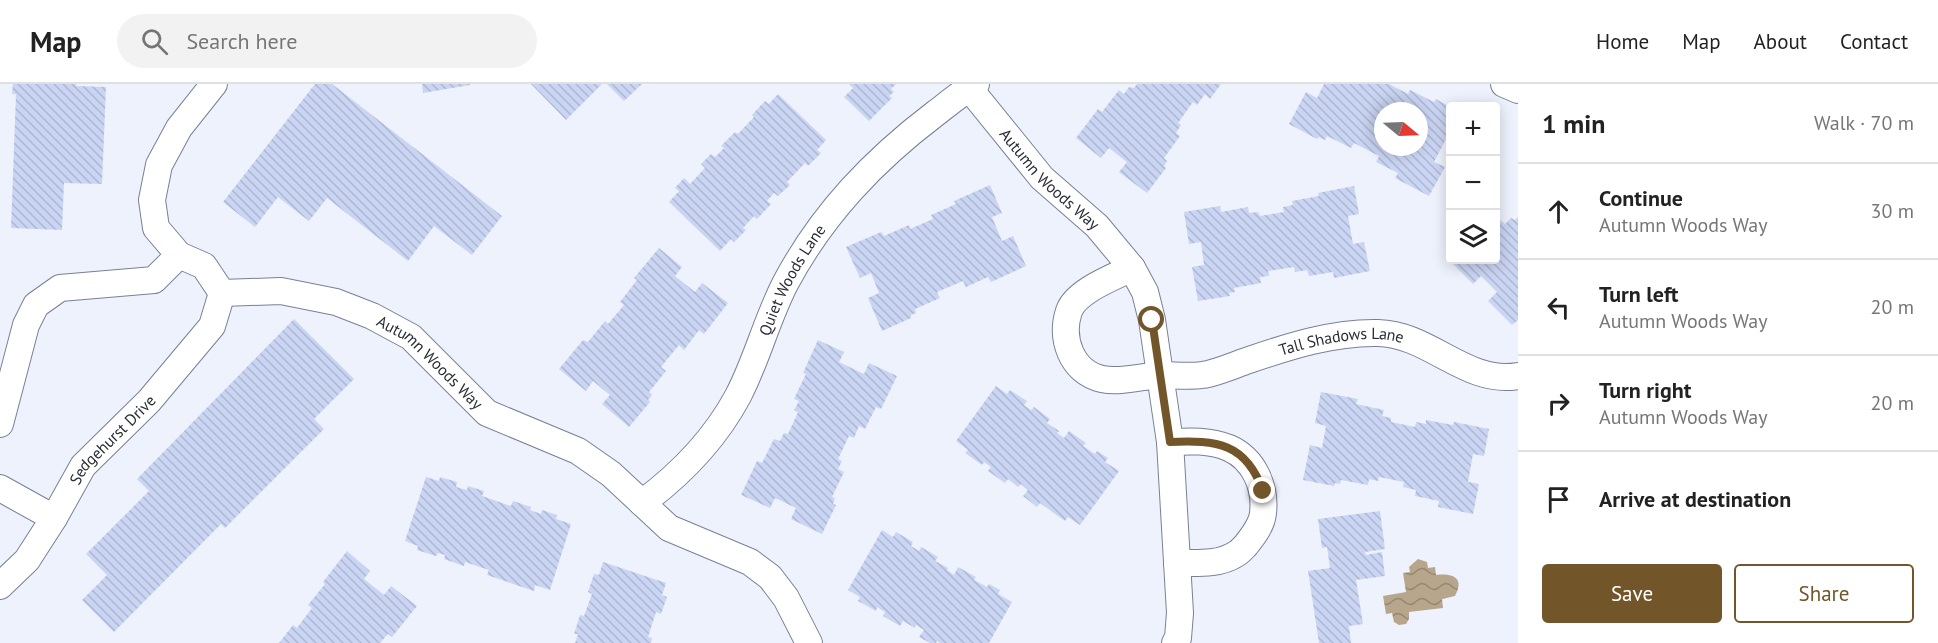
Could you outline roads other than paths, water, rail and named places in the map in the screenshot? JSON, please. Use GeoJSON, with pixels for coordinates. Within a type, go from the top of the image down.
{"type":"FeatureCollection","features":[{"type":"Feature","properties":{"kind":"street"},"geometry":{"type":"LineString","coordinates":[[214,84],[180,128],[159,165],[152,200],[156,228],[179,255],[204,266],[222,293]]}},
{"type":"Feature","properties":{"kind":"street"},"geometry":{"type":"LineString","coordinates":[[1504,84],[1518,90]]}},
{"type":"Feature","properties":{"kind":"street","name":"Autumn Woods Way"},"geometry":{"type":"LineString","coordinates":[[973,86],[1042,178],[1097,226],[1132,268],[1145,292],[1152,320],[1170,442],[1181,642]]}},
{"type":"Feature","properties":{"kind":"street","name":"Quiet Woods Lane"},"geometry":{"type":"LineString","coordinates":[[642,503],[670,483],[709,441],[738,395],[786,283],[837,204],[873,165],[918,127],[973,86]]}},
{"type":"Feature","properties":{"kind":"street"},"geometry":{"type":"LineString","coordinates":[[0,424],[26,325],[36,305],[60,288],[154,280],[179,255]]}},
{"type":"Feature","properties":{"kind":"street"},"geometry":{"type":"LineString","coordinates":[[1132,268],[1082,295],[1071,306],[1065,331],[1067,344],[1070,354],[1084,372],[1102,379],[1124,380],[1159,375]]}},
{"type":"Feature","properties":{"kind":"street","name":"Autumn Woods Way"},"geometry":{"type":"LineString","coordinates":[[222,293],[280,291],[336,302],[372,316],[411,337],[487,413],[578,451],[611,474],[669,528],[750,562],[770,577],[786,598],[806,642]]}},
{"type":"Feature","properties":{"kind":"street","name":"Sedgehurst Drive"},"geometry":{"type":"LineString","coordinates":[[0,586],[27,560],[83,466],[149,401],[212,326],[222,293]]}},
{"type":"Feature","properties":{"kind":"street","name":"Tall Shadows Lane"},"geometry":{"type":"LineString","coordinates":[[1159,375],[1203,375],[1340,335],[1379,333],[1412,339],[1481,374],[1508,378],[1518,376]]}},
{"type":"Feature","properties":{"kind":"street"},"geometry":{"type":"LineString","coordinates":[[1170,442],[1201,441],[1229,448],[1242,456],[1256,473],[1263,491],[1263,514],[1254,535],[1238,554],[1208,563],[1177,564]]}},
{"type":"Feature","properties":{"kind":"street"},"geometry":{"type":"LineString","coordinates":[[0,488],[54,518]]}},
{"type":"Feature","properties":{"kind":"water"},"geometry":{"type":"Polygon","coordinates":[[[1418,559],[1427,562],[1428,568],[1435,567],[1436,575],[1456,578],[1459,585],[1458,590],[1455,596],[1442,599],[1443,608],[1409,612],[1406,624],[1399,625],[1394,622],[1392,613],[1386,614],[1383,596],[1406,592],[1403,573],[1410,572],[1409,567],[1418,559]]]}}]}
